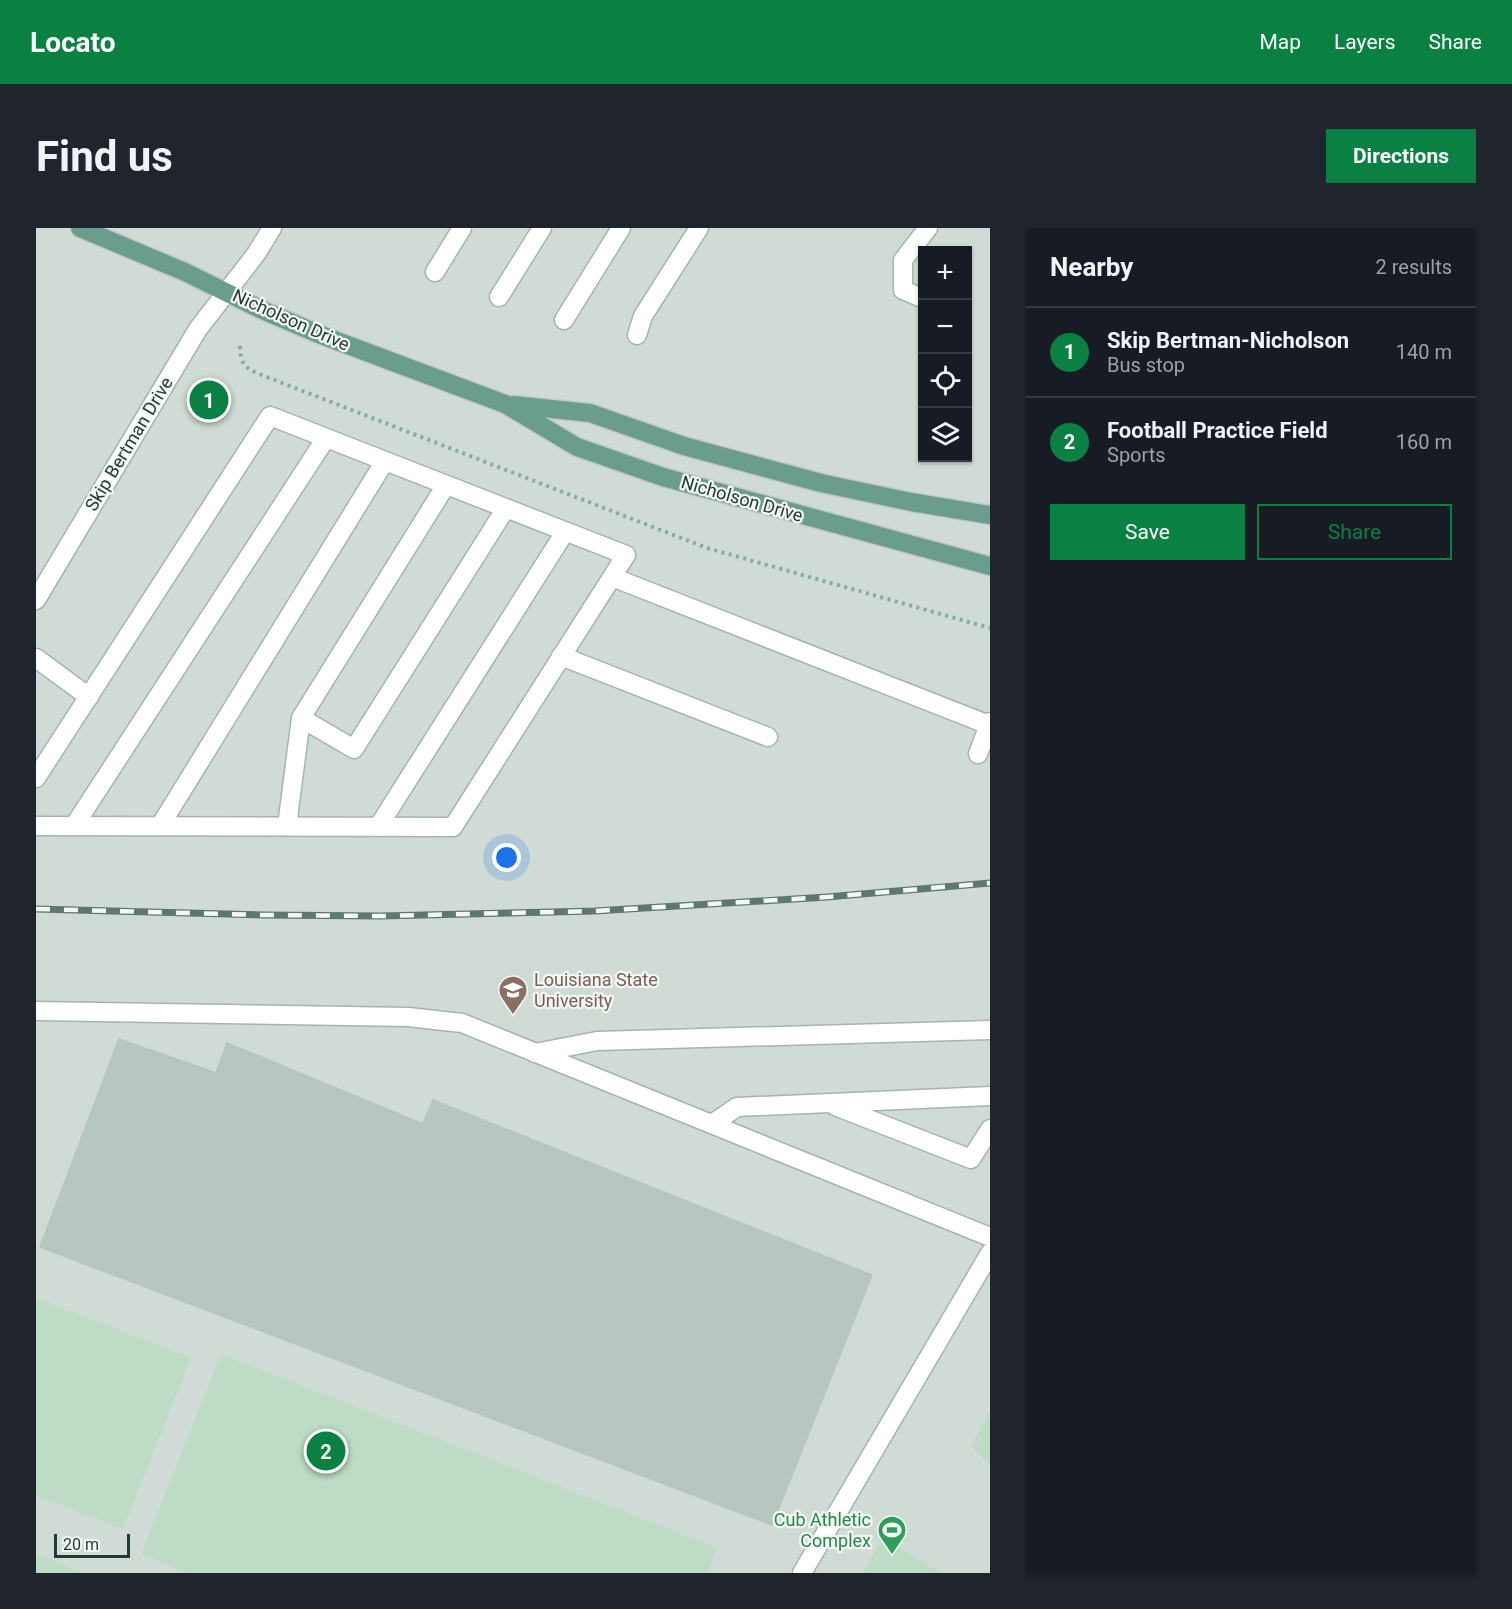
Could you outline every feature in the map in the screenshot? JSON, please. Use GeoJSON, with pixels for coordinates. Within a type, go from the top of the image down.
{"type":"FeatureCollection","features":[{"type":"Feature","properties":{"kind":"main road","name":"Nicholson Drive"},"geometry":{"type":"LineString","coordinates":[[80,228],[227,291],[262,310],[321,335],[506,405],[577,447],[663,477],[985,563]]}},
{"type":"Feature","properties":{"kind":"main road","name":"Nicholson Drive"},"geometry":{"type":"LineString","coordinates":[[506,405],[590,413],[684,446],[821,483],[911,502],[990,515]]}},
{"type":"Feature","properties":{"kind":"street","name":"Skip Bertman Drive"},"geometry":{"type":"LineString","coordinates":[[36,600],[198,329],[256,254],[272,228]]}},
{"type":"Feature","properties":{"kind":"street"},"geometry":{"type":"LineString","coordinates":[[435,272],[462,228]]}},
{"type":"Feature","properties":{"kind":"street"},"geometry":{"type":"LineString","coordinates":[[499,297],[542,228]]}},
{"type":"Feature","properties":{"kind":"street"},"geometry":{"type":"LineString","coordinates":[[564,320],[621,228]]}},
{"type":"Feature","properties":{"kind":"street"},"geometry":{"type":"LineString","coordinates":[[637,335],[643,316],[699,228]]}},
{"type":"Feature","properties":{"kind":"street"},"geometry":{"type":"LineString","coordinates":[[918,296],[903,290],[903,260],[928,228]]}},
{"type":"Feature","properties":{"kind":"street"},"geometry":{"type":"LineString","coordinates":[[36,778],[270,416],[626,555],[453,827],[36,826]]}},
{"type":"Feature","properties":{"kind":"street"},"geometry":{"type":"LineString","coordinates":[[74,826],[326,438]]}},
{"type":"Feature","properties":{"kind":"street"},"geometry":{"type":"LineString","coordinates":[[160,826],[385,461]]}},
{"type":"Feature","properties":{"kind":"street"},"geometry":{"type":"LineString","coordinates":[[287,826],[302,718],[446,485]]}},
{"type":"Feature","properties":{"kind":"street"},"geometry":{"type":"LineString","coordinates":[[302,718],[354,749],[506,508]]}},
{"type":"Feature","properties":{"kind":"street"},"geometry":{"type":"LineString","coordinates":[[378,826],[566,532]]}},
{"type":"Feature","properties":{"kind":"street"},"geometry":{"type":"LineString","coordinates":[[612,577],[990,724],[978,754]]}},
{"type":"Feature","properties":{"kind":"street"},"geometry":{"type":"LineString","coordinates":[[561,656],[768,737]]}},
{"type":"Feature","properties":{"kind":"street"},"geometry":{"type":"LineString","coordinates":[[36,658],[89,697]]}},
{"type":"Feature","properties":{"kind":"street"},"geometry":{"type":"LineString","coordinates":[[36,1011],[408,1017],[462,1023],[990,1237]]}},
{"type":"Feature","properties":{"kind":"street"},"geometry":{"type":"LineString","coordinates":[[535,1053],[597,1041],[990,1030]]}},
{"type":"Feature","properties":{"kind":"street"},"geometry":{"type":"LineString","coordinates":[[712,1124],[737,1107],[990,1096]]}},
{"type":"Feature","properties":{"kind":"street"},"geometry":{"type":"LineString","coordinates":[[829,1104],[971,1159],[990,1129]]}},
{"type":"Feature","properties":{"kind":"street"},"geometry":{"type":"LineString","coordinates":[[802,1573],[990,1252]]}},
{"type":"Feature","properties":{"kind":"path"},"geometry":{"type":"LineString","coordinates":[[240,346],[242,362],[248,369],[259,374],[707,548],[990,628]]}},
{"type":"Feature","properties":{"kind":"shaded area","name":"Louisiana State University"},"geometry":{"type":"Polygon","coordinates":[[[36,228],[990,228],[990,1573],[36,1573],[36,228]]]}},
{"type":"Feature","properties":{"kind":"green space"},"geometry":{"type":"Polygon","coordinates":[[[36,1298],[191,1358],[123,1529],[36,1495],[36,1298]]]}},
{"type":"Feature","properties":{"kind":"green space"},"geometry":{"type":"Polygon","coordinates":[[[221,1354],[717,1548],[707,1573],[188,1573],[141,1554],[221,1354]]]}},
{"type":"Feature","properties":{"kind":"green space"},"geometry":{"type":"Polygon","coordinates":[[[990,1412],[990,1465],[971,1446],[990,1412]]]}},
{"type":"Feature","properties":{"kind":"green space","name":"Cub Athletic Complex"},"geometry":{"type":"Polygon","coordinates":[[[882,1539],[942,1573],[863,1573],[882,1539]]]}},
{"type":"Feature","properties":{"kind":"green space"},"geometry":{"type":"Polygon","coordinates":[[[36,1554],[83,1573],[36,1573],[36,1554]]]}},
{"type":"Feature","properties":{"kind":"building"},"geometry":{"type":"Polygon","coordinates":[[[119,1039],[216,1073],[227,1043],[423,1124],[433,1100],[872,1275],[772,1525],[40,1247],[119,1039]]]}},
{"type":"Feature","properties":{"kind":"railway"},"geometry":{"type":"LineString","coordinates":[[36,909],[381,916],[595,911],[827,897],[990,883]]}},
{"type":"Feature","properties":{"kind":"place","name":"Skip Bertman-Nicholson"},"geometry":{"type":"Point","coordinates":[209,400]}},
{"type":"Feature","properties":{"kind":"place","name":"Louisiana State University"},"geometry":{"type":"Point","coordinates":[513,1016]}},
{"type":"Feature","properties":{"kind":"place","name":"Football Practice Field"},"geometry":{"type":"Point","coordinates":[326,1451]}},
{"type":"Feature","properties":{"kind":"place","name":"Cub Athletic Complex"},"geometry":{"type":"Point","coordinates":[892,1556]}}]}
